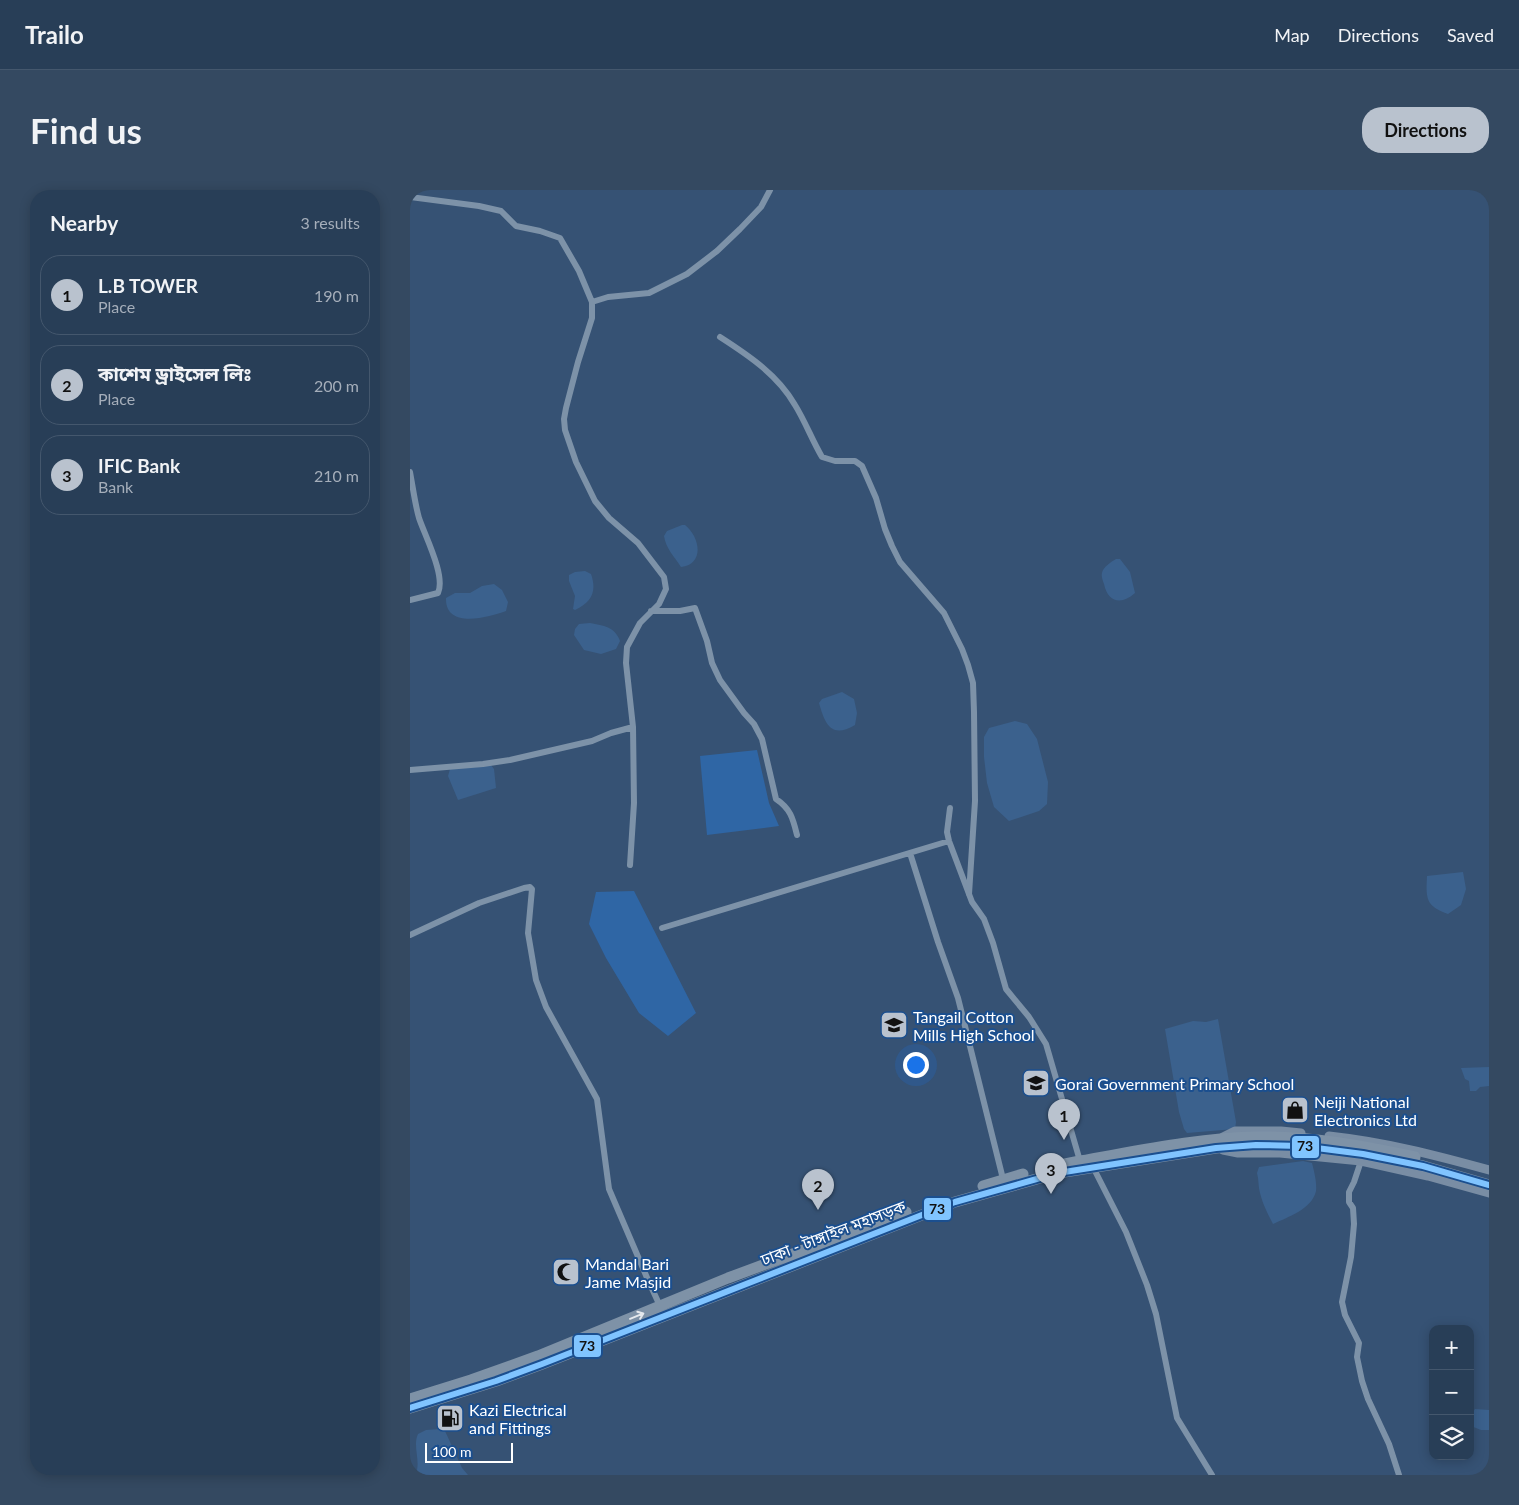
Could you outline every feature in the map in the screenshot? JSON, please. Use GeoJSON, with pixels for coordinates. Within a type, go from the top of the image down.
{"type":"FeatureCollection","features":[{"type":"Feature","properties":{"kind":"highway","name":"ঢাকা - টাঙ্গাইল মহাসড়ক"},"geometry":{"type":"LineString","coordinates":[[410,1408],[496,1381],[542,1364],[769,1268],[923,1206],[1003,1179],[1080,1161],[1282,1137],[1373,1148],[1425,1159],[1489,1177]]}},
{"type":"Feature","properties":{"kind":"highway","name":"ঢাকা - টাঙ্গাইল মহাসড়ক"},"geometry":{"type":"LineString","coordinates":[[410,1399],[538,1356],[660,1306],[955,1202],[1058,1173],[1217,1144],[1301,1146],[1363,1154],[1423,1166],[1489,1185]]}},
{"type":"Feature","properties":{"kind":"main road"},"geometry":{"type":"LineString","coordinates":[[1217,1144],[1235,1132],[1281,1131],[1365,1140],[1431,1154],[1489,1170]]}},
{"type":"Feature","properties":{"kind":"main road"},"geometry":{"type":"LineString","coordinates":[[1217,1144],[1238,1153],[1280,1153],[1362,1160],[1489,1193]]}},
{"type":"Feature","properties":{"kind":"street"},"geometry":{"type":"LineString","coordinates":[[592,302],[608,297],[649,293],[687,274],[717,251],[740,229],[761,207],[770,190]]}},
{"type":"Feature","properties":{"kind":"street"},"geometry":{"type":"LineString","coordinates":[[410,197],[479,206],[501,212],[516,226],[560,238],[579,271],[592,302],[592,318],[566,408],[565,430],[576,462],[595,501],[609,518],[638,543],[664,577],[666,588],[659,604],[640,623],[627,647],[626,663],[634,727],[634,803],[630,865]]}},
{"type":"Feature","properties":{"kind":"street"},"geometry":{"type":"LineString","coordinates":[[720,337],[745,353],[773,377],[794,404],[822,457],[835,462],[855,461],[862,466],[876,498],[888,537],[900,562],[944,613],[962,648],[973,683],[974,712],[975,801],[969,894]]}},
{"type":"Feature","properties":{"kind":"street"},"geometry":{"type":"LineString","coordinates":[[410,472],[419,518],[436,564],[440,589],[438,593],[410,600]]}},
{"type":"Feature","properties":{"kind":"street"},"geometry":{"type":"LineString","coordinates":[[651,611],[680,611],[695,608],[709,646],[712,663],[720,680],[754,724],[762,739],[776,799],[792,814],[797,835]]}},
{"type":"Feature","properties":{"kind":"street"},"geometry":{"type":"LineString","coordinates":[[410,770],[510,760],[592,741],[634,727]]}},
{"type":"Feature","properties":{"kind":"street"},"geometry":{"type":"LineString","coordinates":[[950,808],[947,832],[948,841],[972,902],[984,919],[1006,989],[1029,1017],[1046,1044],[1080,1161]]}},
{"type":"Feature","properties":{"kind":"street"},"geometry":{"type":"LineString","coordinates":[[662,928],[948,841]]}},
{"type":"Feature","properties":{"kind":"street"},"geometry":{"type":"LineString","coordinates":[[910,853],[958,998],[1003,1179]]}},
{"type":"Feature","properties":{"kind":"street"},"geometry":{"type":"LineString","coordinates":[[410,935],[478,903],[524,888],[530,887],[532,889],[528,933],[536,980],[546,1006],[597,1099],[609,1189],[660,1306]]}},
{"type":"Feature","properties":{"kind":"street"},"geometry":{"type":"LineString","coordinates":[[1362,1160],[1349,1192],[1349,1202],[1353,1208],[1354,1224],[1351,1257],[1342,1302],[1345,1315],[1359,1343],[1358,1357],[1362,1381],[1368,1399],[1389,1444],[1399,1475]]}},
{"type":"Feature","properties":{"kind":"street"},"geometry":{"type":"LineString","coordinates":[[1092,1167],[1126,1232],[1147,1285],[1156,1314],[1177,1418],[1212,1475]]}},
{"type":"Feature","properties":{"kind":"shaded area"},"geometry":{"type":"Polygon","coordinates":[[[685,525],[694,536],[698,549],[694,561],[689,565],[681,567],[668,549],[664,536],[667,531],[685,525]]]}},
{"type":"Feature","properties":{"kind":"shaded area"},"geometry":{"type":"Polygon","coordinates":[[[1116,559],[1120,559],[1130,572],[1135,593],[1121,600],[1116,600],[1109,595],[1102,576],[1106,567],[1116,559]]]}},
{"type":"Feature","properties":{"kind":"shaded area"},"geometry":{"type":"Polygon","coordinates":[[[585,571],[591,574],[593,580],[592,595],[586,603],[575,610],[573,609],[575,596],[569,581],[569,575],[585,571]]]}},
{"type":"Feature","properties":{"kind":"shaded area"},"geometry":{"type":"Polygon","coordinates":[[[494,584],[502,590],[508,602],[506,611],[469,619],[460,618],[448,608],[446,598],[455,593],[470,593],[482,586],[494,584]]]}},
{"type":"Feature","properties":{"kind":"shaded area"},"geometry":{"type":"Polygon","coordinates":[[[590,623],[600,625],[615,632],[620,641],[616,649],[601,654],[584,650],[574,635],[575,629],[579,624],[590,623]]]}},
{"type":"Feature","properties":{"kind":"shaded area"},"geometry":{"type":"Polygon","coordinates":[[[842,692],[854,699],[857,713],[855,725],[847,729],[835,730],[827,723],[819,703],[822,699],[842,692]]]}},
{"type":"Feature","properties":{"kind":"shaded area"},"geometry":{"type":"Polygon","coordinates":[[[1015,721],[1027,724],[1037,739],[1048,782],[1047,804],[1039,811],[1009,821],[994,807],[987,783],[984,737],[989,728],[1015,721]]]}},
{"type":"Feature","properties":{"kind":"shaded area"},"geometry":{"type":"Polygon","coordinates":[[[757,750],[769,803],[779,826],[707,835],[700,756],[757,750]]]}},
{"type":"Feature","properties":{"kind":"shaded area"},"geometry":{"type":"Polygon","coordinates":[[[490,764],[494,769],[496,788],[458,800],[448,776],[450,769],[490,764]]]}},
{"type":"Feature","properties":{"kind":"shaded area"},"geometry":{"type":"Polygon","coordinates":[[[1463,872],[1466,889],[1461,905],[1448,914],[1435,908],[1427,896],[1427,876],[1463,872]]]}},
{"type":"Feature","properties":{"kind":"shaded area"},"geometry":{"type":"Polygon","coordinates":[[[634,891],[696,1013],[668,1036],[639,1013],[606,958],[589,924],[596,892],[634,891]]]}},
{"type":"Feature","properties":{"kind":"shaded area"},"geometry":{"type":"Polygon","coordinates":[[[1218,1019],[1236,1122],[1235,1129],[1187,1133],[1179,1112],[1165,1029],[1193,1021],[1206,1022],[1218,1019]]]}},
{"type":"Feature","properties":{"kind":"shaded area"},"geometry":{"type":"Polygon","coordinates":[[[1489,1067],[1489,1086],[1480,1087],[1476,1091],[1470,1091],[1469,1081],[1465,1079],[1461,1068],[1489,1067]]]}},
{"type":"Feature","properties":{"kind":"shaded area"},"geometry":{"type":"Polygon","coordinates":[[[1303,1161],[1312,1163],[1316,1184],[1314,1197],[1299,1212],[1273,1224],[1260,1193],[1257,1173],[1259,1167],[1303,1161]]]}},
{"type":"Feature","properties":{"kind":"shaded area"},"geometry":{"type":"Polygon","coordinates":[[[1474,1410],[1489,1410],[1489,1430],[1474,1427],[1474,1410]]]}},
{"type":"Feature","properties":{"kind":"shaded area"},"geometry":{"type":"Polygon","coordinates":[[[440,1429],[445,1431],[462,1468],[468,1475],[415,1475],[418,1465],[416,1439],[418,1434],[426,1430],[440,1429]]]}},
{"type":"Feature","properties":{"kind":"transit line","name":"73"},"geometry":{"type":"LineString","coordinates":[[410,1408],[496,1381],[542,1364],[955,1202],[1058,1173],[1216,1148],[1256,1145],[1301,1146],[1363,1154],[1423,1166],[1489,1185]]}},
{"type":"Feature","properties":{"kind":"place","name":"Tangail Cotton Mills High School"},"geometry":{"type":"Point","coordinates":[894,1025]}},
{"type":"Feature","properties":{"kind":"place","name":"Gorai Government Primary School"},"geometry":{"type":"Point","coordinates":[1036,1083]}},
{"type":"Feature","properties":{"kind":"place","name":"Neiji National Electronics Ltd"},"geometry":{"type":"Point","coordinates":[1295,1110]}},
{"type":"Feature","properties":{"kind":"place","name":"L.B TOWER"},"geometry":{"type":"Point","coordinates":[1064,1140]}},
{"type":"Feature","properties":{"kind":"place","name":"IFIC Bank"},"geometry":{"type":"Point","coordinates":[1051,1194]}},
{"type":"Feature","properties":{"kind":"place","name":"কাশেম ড্রাইসেল লিঃ"},"geometry":{"type":"Point","coordinates":[818,1210]}},
{"type":"Feature","properties":{"kind":"place","name":"Mandal Bari Jame Masjid"},"geometry":{"type":"Point","coordinates":[566,1272]}},
{"type":"Feature","properties":{"kind":"place","name":"Kazi Electrical and Fittings"},"geometry":{"type":"Point","coordinates":[450,1418]}}]}
